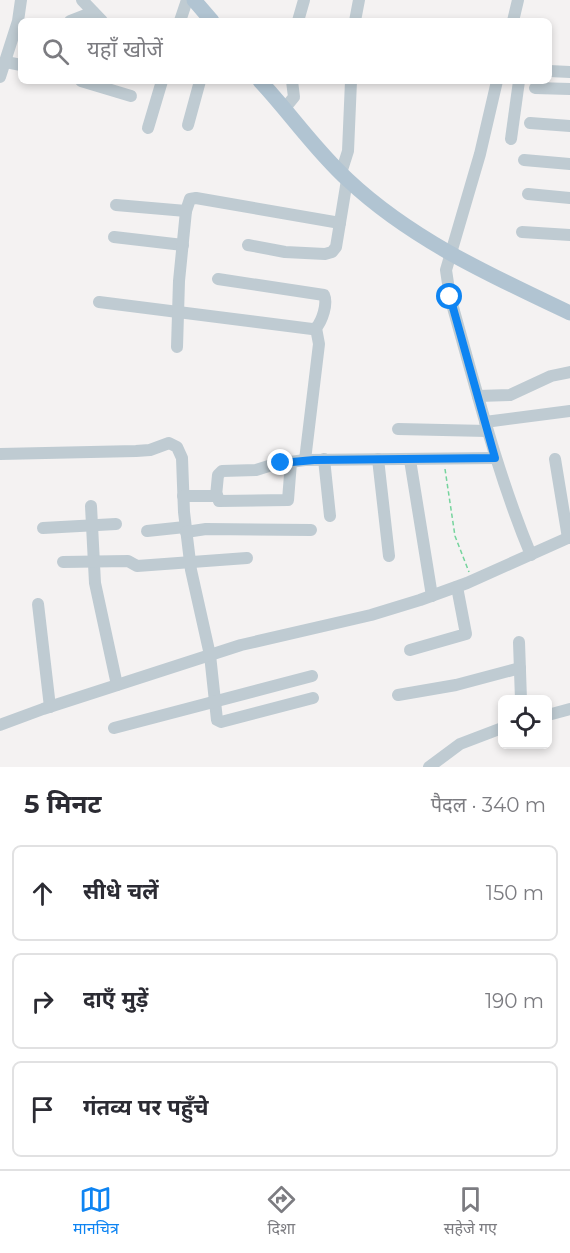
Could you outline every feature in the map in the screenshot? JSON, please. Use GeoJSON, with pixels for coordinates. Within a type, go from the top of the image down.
{"type":"FeatureCollection","features":[{"type":"Feature","properties":{"kind":"main road"},"geometry":{"type":"LineString","coordinates":[[194,0],[209,18]]}},
{"type":"Feature","properties":{"kind":"main road"},"geometry":{"type":"LineString","coordinates":[[263,84],[344,177],[381,209],[450,255],[570,313]]}},
{"type":"Feature","properties":{"kind":"street"},"geometry":{"type":"LineString","coordinates":[[18,18],[21,0]]}},
{"type":"Feature","properties":{"kind":"street"},"geometry":{"type":"LineString","coordinates":[[82,0],[98,17]]}},
{"type":"Feature","properties":{"kind":"street"},"geometry":{"type":"LineString","coordinates":[[181,18],[187,0]]}},
{"type":"Feature","properties":{"kind":"street"},"geometry":{"type":"LineString","coordinates":[[299,18],[303,0]]}},
{"type":"Feature","properties":{"kind":"street"},"geometry":{"type":"LineString","coordinates":[[356,18],[359,0]]}},
{"type":"Feature","properties":{"kind":"street"},"geometry":{"type":"LineString","coordinates":[[514,18],[518,0]]}},
{"type":"Feature","properties":{"kind":"street"},"geometry":{"type":"LineString","coordinates":[[0,77],[18,21]]}},
{"type":"Feature","properties":{"kind":"street"},"geometry":{"type":"LineString","coordinates":[[6,62],[18,64]]}},
{"type":"Feature","properties":{"kind":"street"},"geometry":{"type":"LineString","coordinates":[[552,71],[570,72]]}},
{"type":"Feature","properties":{"kind":"street"},"geometry":{"type":"LineString","coordinates":[[91,84],[131,96]]}},
{"type":"Feature","properties":{"kind":"street"},"geometry":{"type":"LineString","coordinates":[[148,128],[161,84]]}},
{"type":"Feature","properties":{"kind":"street"},"geometry":{"type":"LineString","coordinates":[[188,125],[199,84]]}},
{"type":"Feature","properties":{"kind":"street"},"geometry":{"type":"LineString","coordinates":[[285,108],[294,97],[292,84]]}},
{"type":"Feature","properties":{"kind":"street"},"geometry":{"type":"LineString","coordinates":[[248,245],[285,252],[329,253],[336,247],[348,151],[351,84]]}},
{"type":"Feature","properties":{"kind":"street"},"geometry":{"type":"LineString","coordinates":[[496,84],[480,154],[446,270],[446,280],[495,458],[531,555]]}},
{"type":"Feature","properties":{"kind":"street"},"geometry":{"type":"LineString","coordinates":[[511,139],[519,84]]}},
{"type":"Feature","properties":{"kind":"street"},"geometry":{"type":"LineString","coordinates":[[536,88],[570,89]]}},
{"type":"Feature","properties":{"kind":"street"},"geometry":{"type":"LineString","coordinates":[[530,123],[570,126]]}},
{"type":"Feature","properties":{"kind":"street"},"geometry":{"type":"LineString","coordinates":[[524,160],[570,164]]}},
{"type":"Feature","properties":{"kind":"street"},"geometry":{"type":"LineString","coordinates":[[528,194],[570,198]]}},
{"type":"Feature","properties":{"kind":"street"},"geometry":{"type":"LineString","coordinates":[[177,346],[183,245],[189,200],[194,198],[339,223]]}},
{"type":"Feature","properties":{"kind":"street"},"geometry":{"type":"LineString","coordinates":[[116,205],[186,211]]}},
{"type":"Feature","properties":{"kind":"street"},"geometry":{"type":"LineString","coordinates":[[522,232],[570,235]]}},
{"type":"Feature","properties":{"kind":"street"},"geometry":{"type":"LineString","coordinates":[[114,237],[183,245]]}},
{"type":"Feature","properties":{"kind":"street"},"geometry":{"type":"LineString","coordinates":[[218,279],[324,295],[326,301],[316,328],[319,344],[305,460]]}},
{"type":"Feature","properties":{"kind":"street"},"geometry":{"type":"LineString","coordinates":[[99,302],[316,328]]}},
{"type":"Feature","properties":{"kind":"street"},"geometry":{"type":"LineString","coordinates":[[478,396],[510,395],[551,376],[570,372]]}},
{"type":"Feature","properties":{"kind":"street"},"geometry":{"type":"LineString","coordinates":[[398,429],[486,427],[570,411]]}},
{"type":"Feature","properties":{"kind":"street"},"geometry":{"type":"LineString","coordinates":[[0,454],[136,451],[150,450],[165,443],[174,444],[181,453],[190,562],[210,655],[216,718],[221,722],[313,699]]}},
{"type":"Feature","properties":{"kind":"street"},"geometry":{"type":"LineString","coordinates":[[291,462],[288,500],[219,501],[217,495],[219,472],[256,470],[291,462],[324,459],[495,458]]}},
{"type":"Feature","properties":{"kind":"street"},"geometry":{"type":"LineString","coordinates":[[324,459],[330,516]]}},
{"type":"Feature","properties":{"kind":"street"},"geometry":{"type":"LineString","coordinates":[[378,459],[389,556]]}},
{"type":"Feature","properties":{"kind":"street"},"geometry":{"type":"LineString","coordinates":[[0,725],[241,645],[371,615],[432,596],[569,538],[555,459]]}},
{"type":"Feature","properties":{"kind":"street"},"geometry":{"type":"LineString","coordinates":[[410,460],[432,596]]}},
{"type":"Feature","properties":{"kind":"street"},"geometry":{"type":"LineString","coordinates":[[183,496],[217,495]]}},
{"type":"Feature","properties":{"kind":"street"},"geometry":{"type":"LineString","coordinates":[[91,506],[97,597],[117,685]]}},
{"type":"Feature","properties":{"kind":"street"},"geometry":{"type":"LineString","coordinates":[[43,528],[116,524]]}},
{"type":"Feature","properties":{"kind":"street"},"geometry":{"type":"LineString","coordinates":[[147,531],[311,530]]}},
{"type":"Feature","properties":{"kind":"street"},"geometry":{"type":"LineString","coordinates":[[63,562],[128,561],[136,566],[247,558]]}},
{"type":"Feature","properties":{"kind":"street"},"geometry":{"type":"LineString","coordinates":[[410,650],[466,634],[457,587]]}},
{"type":"Feature","properties":{"kind":"street"},"geometry":{"type":"LineString","coordinates":[[38,604],[50,707]]}},
{"type":"Feature","properties":{"kind":"street"},"geometry":{"type":"LineString","coordinates":[[519,642],[521,695]]}},
{"type":"Feature","properties":{"kind":"street"},"geometry":{"type":"LineString","coordinates":[[398,695],[456,685],[520,668]]}},
{"type":"Feature","properties":{"kind":"street"},"geometry":{"type":"LineString","coordinates":[[114,728],[312,676]]}},
{"type":"Feature","properties":{"kind":"street"},"geometry":{"type":"LineString","coordinates":[[552,714],[570,709]]}},
{"type":"Feature","properties":{"kind":"street"},"geometry":{"type":"LineString","coordinates":[[429,767],[460,744],[498,730]]}},
{"type":"Feature","properties":{"kind":"path"},"geometry":{"type":"LineString","coordinates":[[444,459],[448,501],[455,536],[472,581]]}},
{"type":"Feature","properties":{"kind":"route"},"geometry":{"type":"LineString","coordinates":[[281,463],[305,460],[495,458],[450,297]]}}]}
